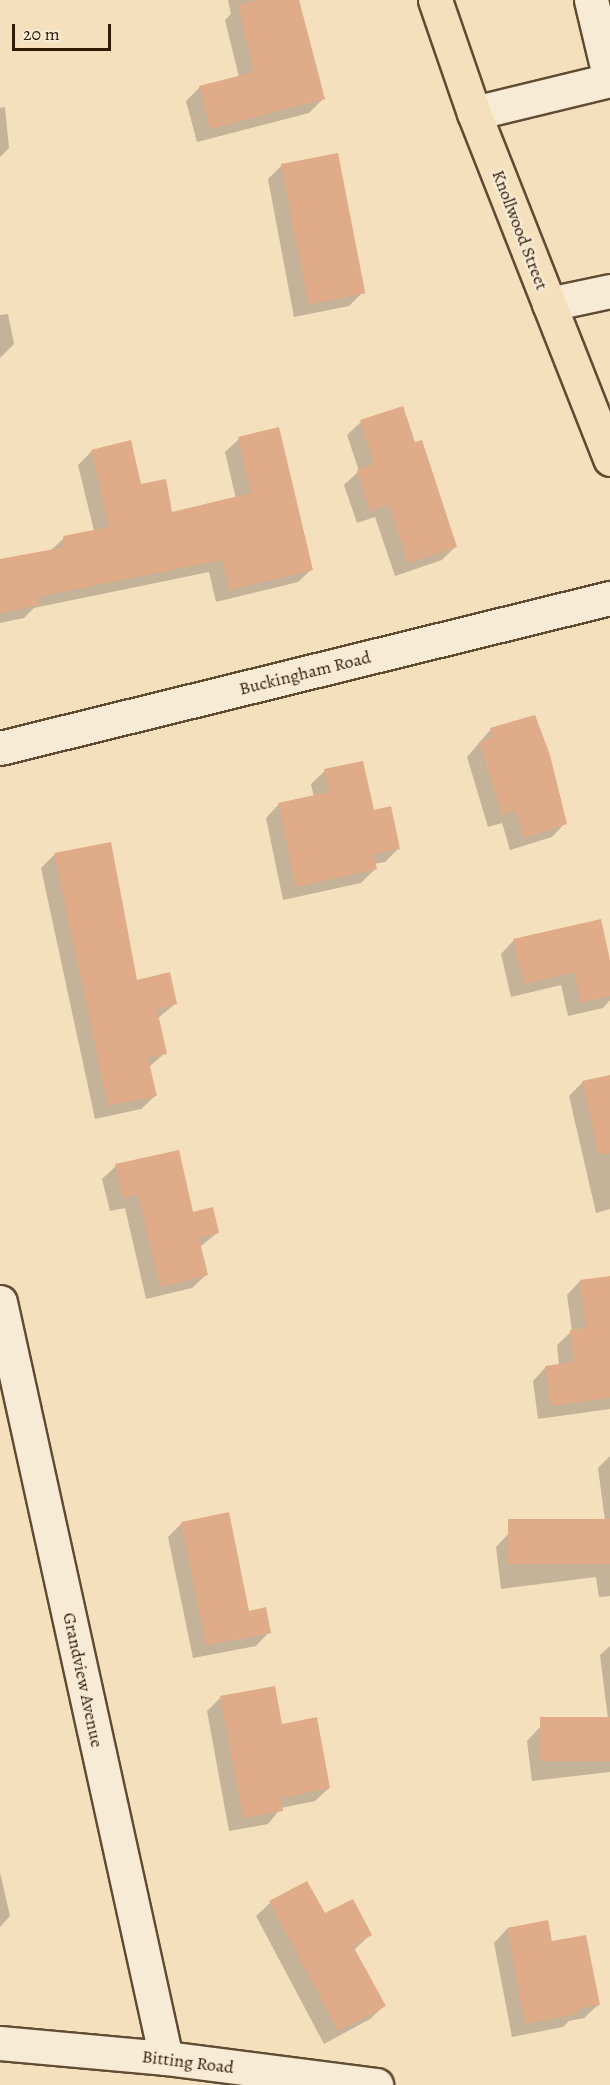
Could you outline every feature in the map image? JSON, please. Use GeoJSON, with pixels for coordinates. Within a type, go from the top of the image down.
{"type":"FeatureCollection","features":[{"type":"Feature","properties":{"kind":"main road","name":"Knollwood Street"},"geometry":{"type":"LineString","coordinates":[[435,0],[474,113],[610,459]]}},
{"type":"Feature","properties":{"kind":"street"},"geometry":{"type":"LineString","coordinates":[[474,113],[610,80],[591,0]]}},
{"type":"Feature","properties":{"kind":"street"},"geometry":{"type":"LineString","coordinates":[[549,304],[610,291]]}},
{"type":"Feature","properties":{"kind":"street","name":"Buckingham Road"},"geometry":{"type":"LineString","coordinates":[[0,748],[610,598]]}},
{"type":"Feature","properties":{"kind":"street","name":"Grandview Avenue"},"geometry":{"type":"LineString","coordinates":[[0,1302],[166,2058]]}},
{"type":"Feature","properties":{"kind":"street","name":"Bitting Road"},"geometry":{"type":"LineString","coordinates":[[0,2043],[166,2058],[376,2085]]}},
{"type":"Feature","properties":{"kind":"building"},"geometry":{"type":"Polygon","coordinates":[[[259,0],[299,0],[325,99],[210,129],[199,86],[254,72],[238,5],[259,0]]]}},
{"type":"Feature","properties":{"kind":"building"},"geometry":{"type":"Polygon","coordinates":[[[338,153],[365,293],[308,304],[281,164],[338,153]]]}},
{"type":"Feature","properties":{"kind":"building"},"geometry":{"type":"Polygon","coordinates":[[[403,406],[415,442],[422,440],[457,547],[408,563],[389,504],[370,511],[357,470],[374,464],[360,420],[403,406]]]}},
{"type":"Feature","properties":{"kind":"building"},"geometry":{"type":"Polygon","coordinates":[[[279,427],[313,570],[229,590],[222,560],[37,597],[39,605],[0,613],[0,559],[65,547],[63,536],[109,527],[91,450],[131,440],[141,484],[166,479],[172,512],[251,493],[238,437],[279,427]]]}},
{"type":"Feature","properties":{"kind":"building"},"geometry":{"type":"Polygon","coordinates":[[[535,715],[550,755],[567,824],[524,838],[516,810],[502,815],[479,742],[493,737],[490,728],[535,715]]]}},
{"type":"Feature","properties":{"kind":"building"},"geometry":{"type":"Polygon","coordinates":[[[363,761],[374,810],[391,806],[400,849],[373,854],[377,869],[296,887],[278,803],[329,792],[324,769],[363,761]]]}},
{"type":"Feature","properties":{"kind":"building"},"geometry":{"type":"Polygon","coordinates":[[[111,842],[137,980],[170,972],[177,1004],[157,1009],[167,1054],[148,1058],[157,1096],[108,1106],[54,853],[111,842]]]}},
{"type":"Feature","properties":{"kind":"building"},"geometry":{"type":"Polygon","coordinates":[[[601,919],[610,960],[610,996],[581,1003],[574,972],[524,984],[513,939],[601,919]]]}},
{"type":"Feature","properties":{"kind":"building"},"geometry":{"type":"Polygon","coordinates":[[[610,1075],[610,1153],[599,1155],[582,1081],[610,1075]]]}},
{"type":"Feature","properties":{"kind":"building"},"geometry":{"type":"Polygon","coordinates":[[[179,1150],[193,1212],[213,1207],[219,1233],[199,1238],[208,1275],[160,1287],[138,1195],[123,1199],[115,1164],[179,1150]]]}},
{"type":"Feature","properties":{"kind":"building"},"geometry":{"type":"Polygon","coordinates":[[[610,1276],[610,1398],[551,1406],[545,1366],[574,1362],[570,1330],[586,1328],[580,1280],[610,1276]]]}},
{"type":"Feature","properties":{"kind":"building"},"geometry":{"type":"Polygon","coordinates":[[[229,1512],[249,1611],[266,1607],[271,1633],[206,1645],[181,1522],[229,1512]]]}},
{"type":"Feature","properties":{"kind":"building"},"geometry":{"type":"Polygon","coordinates":[[[508,1519],[610,1519],[610,1564],[508,1564],[508,1519]]]}},
{"type":"Feature","properties":{"kind":"building"},"geometry":{"type":"Polygon","coordinates":[[[275,1686],[282,1724],[317,1717],[330,1788],[281,1798],[283,1811],[243,1818],[220,1696],[275,1686]]]}},
{"type":"Feature","properties":{"kind":"building"},"geometry":{"type":"Polygon","coordinates":[[[540,1717],[610,1717],[610,1761],[540,1761],[540,1717]]]}},
{"type":"Feature","properties":{"kind":"building"},"geometry":{"type":"Polygon","coordinates":[[[307,1881],[325,1913],[353,1899],[372,1935],[353,1946],[386,2006],[338,2031],[269,1901],[307,1881]]]}},
{"type":"Feature","properties":{"kind":"building"},"geometry":{"type":"Polygon","coordinates":[[[548,1920],[552,1941],[586,1935],[600,2005],[578,2009],[578,2014],[525,2024],[507,1928],[548,1920]]]}}]}
